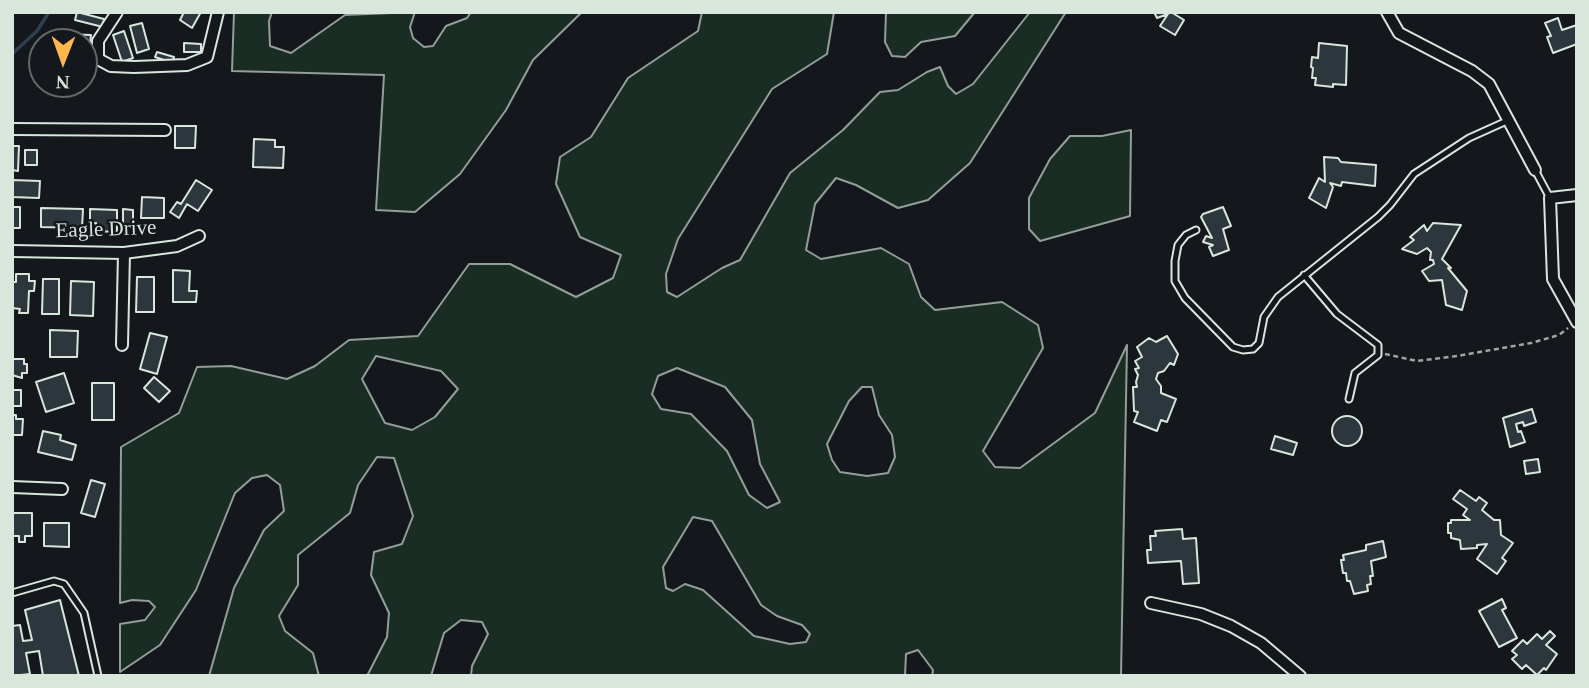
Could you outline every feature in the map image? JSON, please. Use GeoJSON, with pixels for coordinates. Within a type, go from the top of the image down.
{"type":"FeatureCollection","features":[{"type":"Feature","properties":{"kind":"street"},"geometry":{"type":"LineString","coordinates":[[117,12],[98,41],[98,59],[111,66],[134,67],[187,65],[206,57],[218,12]]}},
{"type":"Feature","properties":{"kind":"street"},"geometry":{"type":"LineString","coordinates":[[1387,12],[1399,33],[1472,71],[1489,84],[1535,170]]}},
{"type":"Feature","properties":{"kind":"street"},"geometry":{"type":"LineString","coordinates":[[12,129],[166,130]]}},
{"type":"Feature","properties":{"kind":"street"},"geometry":{"type":"LineString","coordinates":[[1576,322],[1553,279],[1550,198],[1577,195]]}},
{"type":"Feature","properties":{"kind":"street","name":"Eagle Drive"},"geometry":{"type":"LineString","coordinates":[[12,251],[124,253],[177,246],[199,236]]}},
{"type":"Feature","properties":{"kind":"street"},"geometry":{"type":"LineString","coordinates":[[122,345],[124,253]]}},
{"type":"Feature","properties":{"kind":"street"},"geometry":{"type":"LineString","coordinates":[[12,488],[62,489]]}},
{"type":"Feature","properties":{"kind":"street"},"geometry":{"type":"LineString","coordinates":[[1150,603],[1201,614],[1231,626],[1261,643],[1300,676]]}},
{"type":"Feature","properties":{"kind":"lane"},"geometry":{"type":"LineString","coordinates":[[1196,230],[1186,235],[1178,245],[1175,281],[1185,298],[1233,347],[1254,349],[1259,343],[1264,317],[1270,306],[1304,275],[1378,217],[1413,174],[1469,138],[1509,120]]}},
{"type":"Feature","properties":{"kind":"lane"},"geometry":{"type":"LineString","coordinates":[[1535,170],[1550,198]]}},
{"type":"Feature","properties":{"kind":"lane"},"geometry":{"type":"LineString","coordinates":[[1304,275],[1337,314],[1378,345],[1374,359],[1355,373],[1349,399]]}},
{"type":"Feature","properties":{"kind":"lane"},"geometry":{"type":"LineString","coordinates":[[12,593],[54,581],[64,584],[84,613],[98,676]]}},
{"type":"Feature","properties":{"kind":"path"},"geometry":{"type":"LineString","coordinates":[[1378,352],[1417,361],[1496,350],[1559,335],[1576,322]]}},
{"type":"Feature","properties":{"kind":"green space"},"geometry":{"type":"Polygon","coordinates":[[[234,12],[272,12],[269,21],[270,46],[291,53],[345,15],[415,12],[410,27],[413,38],[424,47],[433,46],[446,26],[467,18],[471,12],[582,12],[533,60],[506,110],[460,174],[415,212],[376,210],[384,75],[232,71],[234,12]]]}},
{"type":"Feature","properties":{"kind":"green space"},"geometry":{"type":"Polygon","coordinates":[[[702,12],[834,12],[827,54],[772,89],[678,239],[666,274],[667,292],[677,297],[722,268],[740,260],[790,173],[843,130],[880,92],[898,90],[940,67],[948,86],[956,94],[973,84],[1030,12],[1066,12],[970,163],[928,200],[898,208],[856,185],[836,178],[815,204],[806,250],[821,259],[881,248],[909,264],[921,297],[935,310],[1002,302],[1038,325],[1043,348],[983,451],[995,467],[1020,468],[1095,413],[1127,345],[1121,676],[932,676],[933,670],[918,650],[906,654],[905,676],[471,676],[472,666],[488,634],[482,622],[461,620],[444,633],[431,676],[367,676],[387,637],[389,613],[371,575],[374,552],[402,544],[413,516],[394,458],[377,457],[358,485],[350,513],[298,555],[298,585],[279,616],[285,631],[313,653],[319,676],[209,676],[234,588],[264,530],[284,511],[280,485],[267,475],[252,478],[235,493],[196,590],[160,645],[120,672],[120,624],[145,620],[155,607],[149,601],[132,600],[120,603],[121,447],[179,413],[197,367],[231,366],[287,379],[315,366],[349,340],[418,336],[469,264],[510,264],[576,297],[613,278],[621,255],[580,237],[556,184],[560,157],[591,137],[628,78],[698,31],[702,12]],[[376,356],[362,379],[385,423],[412,430],[435,417],[458,389],[441,371],[376,356]],[[677,368],[658,376],[652,394],[661,409],[691,414],[727,451],[749,495],[767,508],[780,502],[760,464],[752,420],[725,387],[677,368]],[[862,387],[849,401],[827,444],[832,460],[840,472],[867,476],[888,473],[895,457],[892,435],[879,415],[872,387],[862,387]],[[693,517],[663,567],[666,588],[673,591],[685,584],[703,590],[754,636],[790,644],[806,642],[810,634],[802,625],[777,616],[761,605],[712,521],[693,517]]]}},
{"type":"Feature","properties":{"kind":"green space"},"geometry":{"type":"Polygon","coordinates":[[[886,12],[975,12],[955,36],[921,42],[905,57],[892,56],[885,42],[886,12]]]}},
{"type":"Feature","properties":{"kind":"green space"},"geometry":{"type":"Polygon","coordinates":[[[1131,130],[1130,216],[1040,241],[1029,229],[1029,198],[1050,159],[1070,136],[1102,136],[1131,130]]]}},
{"type":"Feature","properties":{"kind":"building"},"geometry":{"type":"Polygon","coordinates":[[[77,12],[104,19],[103,27],[75,20],[77,12]]]}},
{"type":"Feature","properties":{"kind":"building"},"geometry":{"type":"Polygon","coordinates":[[[184,12],[201,12],[192,28],[180,20],[184,12]]]}},
{"type":"Feature","properties":{"kind":"building"},"geometry":{"type":"Polygon","coordinates":[[[1154,12],[1171,12],[1184,20],[1175,35],[1160,26],[1168,14],[1157,18],[1154,12]]]}},
{"type":"Feature","properties":{"kind":"building"},"geometry":{"type":"Polygon","coordinates":[[[1558,18],[1562,30],[1577,25],[1577,44],[1553,53],[1547,37],[1551,36],[1545,23],[1558,18]]]}},
{"type":"Feature","properties":{"kind":"building"},"geometry":{"type":"Polygon","coordinates":[[[142,23],[149,49],[137,53],[130,26],[142,23]]]}},
{"type":"Feature","properties":{"kind":"building"},"geometry":{"type":"Polygon","coordinates":[[[124,31],[133,58],[122,62],[113,35],[124,31]]]}},
{"type":"Feature","properties":{"kind":"building"},"geometry":{"type":"Polygon","coordinates":[[[184,43],[201,44],[201,52],[184,52],[184,43]]]}},
{"type":"Feature","properties":{"kind":"building"},"geometry":{"type":"Polygon","coordinates":[[[1319,43],[1347,46],[1346,85],[1315,85],[1316,78],[1312,78],[1311,67],[1312,57],[1318,58],[1319,43]]]}},
{"type":"Feature","properties":{"kind":"building"},"geometry":{"type":"Polygon","coordinates":[[[157,52],[174,57],[173,63],[155,57],[157,52]]]}},
{"type":"Feature","properties":{"kind":"building"},"geometry":{"type":"Polygon","coordinates":[[[175,126],[196,126],[195,148],[175,148],[175,126]]]}},
{"type":"Feature","properties":{"kind":"building"},"geometry":{"type":"Polygon","coordinates":[[[254,139],[275,140],[275,147],[284,147],[283,168],[253,167],[254,139]]]}},
{"type":"Feature","properties":{"kind":"building"},"geometry":{"type":"Polygon","coordinates":[[[12,146],[19,146],[18,171],[12,170],[12,146]]]}},
{"type":"Feature","properties":{"kind":"building"},"geometry":{"type":"Polygon","coordinates":[[[25,150],[37,150],[37,165],[25,165],[25,150]]]}},
{"type":"Feature","properties":{"kind":"building"},"geometry":{"type":"Polygon","coordinates":[[[1324,157],[1338,158],[1341,162],[1376,165],[1375,186],[1342,182],[1341,186],[1330,183],[1333,187],[1326,208],[1309,198],[1319,178],[1325,182],[1324,157]]]}},
{"type":"Feature","properties":{"kind":"building"},"geometry":{"type":"Polygon","coordinates":[[[12,180],[40,181],[39,198],[12,197],[12,180]]]}},
{"type":"Feature","properties":{"kind":"building"},"geometry":{"type":"Polygon","coordinates":[[[196,180],[212,190],[198,211],[187,204],[179,218],[170,212],[177,202],[181,204],[196,180]]]}},
{"type":"Feature","properties":{"kind":"building"},"geometry":{"type":"Polygon","coordinates":[[[142,197],[164,198],[164,218],[141,218],[142,197]]]}},
{"type":"Feature","properties":{"kind":"building"},"geometry":{"type":"Polygon","coordinates":[[[13,207],[20,207],[20,228],[12,228],[13,207]]]}},
{"type":"Feature","properties":{"kind":"building"},"geometry":{"type":"Polygon","coordinates":[[[1223,207],[1231,226],[1223,229],[1229,250],[1213,256],[1209,247],[1213,245],[1203,242],[1206,236],[1212,238],[1201,217],[1223,207]]]}},
{"type":"Feature","properties":{"kind":"building"},"geometry":{"type":"Polygon","coordinates":[[[41,208],[83,209],[82,228],[41,227],[41,208]]]}},
{"type":"Feature","properties":{"kind":"building"},"geometry":{"type":"Polygon","coordinates":[[[90,209],[117,210],[117,232],[95,231],[96,223],[90,223],[90,209]]]}},
{"type":"Feature","properties":{"kind":"building"},"geometry":{"type":"Polygon","coordinates":[[[123,209],[133,210],[133,229],[123,228],[123,209]]]}},
{"type":"Feature","properties":{"kind":"building"},"geometry":{"type":"Polygon","coordinates":[[[1433,223],[1461,225],[1442,259],[1467,291],[1462,310],[1446,305],[1442,280],[1429,281],[1422,271],[1434,264],[1433,260],[1430,260],[1431,252],[1427,248],[1417,254],[1402,249],[1414,240],[1410,237],[1424,225],[1427,231],[1433,223]]]}},
{"type":"Feature","properties":{"kind":"building"},"geometry":{"type":"Polygon","coordinates":[[[173,270],[190,271],[189,291],[197,291],[196,302],[173,302],[173,270]]]}},
{"type":"Feature","properties":{"kind":"building"},"geometry":{"type":"Polygon","coordinates":[[[16,274],[29,274],[29,281],[35,281],[34,291],[29,291],[28,313],[19,313],[20,309],[12,308],[16,274]]]}},
{"type":"Feature","properties":{"kind":"building"},"geometry":{"type":"Polygon","coordinates":[[[137,277],[154,277],[154,312],[136,312],[137,277]]]}},
{"type":"Feature","properties":{"kind":"building"},"geometry":{"type":"Polygon","coordinates":[[[43,279],[59,279],[59,314],[42,314],[43,279]]]}},
{"type":"Feature","properties":{"kind":"building"},"geometry":{"type":"Polygon","coordinates":[[[71,281],[94,282],[93,316],[70,315],[71,281]]]}},
{"type":"Feature","properties":{"kind":"building"},"geometry":{"type":"Polygon","coordinates":[[[50,330],[78,331],[77,357],[50,357],[50,330]]]}},
{"type":"Feature","properties":{"kind":"building"},"geometry":{"type":"Polygon","coordinates":[[[150,333],[167,337],[157,374],[140,369],[150,333]]]}},
{"type":"Feature","properties":{"kind":"building"},"geometry":{"type":"Polygon","coordinates":[[[1167,336],[1178,354],[1174,365],[1170,363],[1164,371],[1158,373],[1156,379],[1161,386],[1161,393],[1176,399],[1167,422],[1161,420],[1157,431],[1134,422],[1138,412],[1134,411],[1133,387],[1137,387],[1138,375],[1135,369],[1139,368],[1135,361],[1142,357],[1137,347],[1149,338],[1156,342],[1167,336]]]}},
{"type":"Feature","properties":{"kind":"building"},"geometry":{"type":"Polygon","coordinates":[[[12,359],[24,359],[24,364],[27,364],[27,373],[22,373],[22,378],[12,375],[12,359]]]}},
{"type":"Feature","properties":{"kind":"building"},"geometry":{"type":"Polygon","coordinates":[[[64,373],[74,403],[46,412],[36,382],[64,373]]]}},
{"type":"Feature","properties":{"kind":"building"},"geometry":{"type":"Polygon","coordinates":[[[154,377],[170,391],[159,402],[144,388],[154,377]]]}},
{"type":"Feature","properties":{"kind":"building"},"geometry":{"type":"Polygon","coordinates":[[[92,383],[114,383],[114,420],[92,420],[92,383]]]}},
{"type":"Feature","properties":{"kind":"building"},"geometry":{"type":"Polygon","coordinates":[[[12,390],[21,390],[21,406],[12,406],[12,390]]]}},
{"type":"Feature","properties":{"kind":"building"},"geometry":{"type":"Polygon","coordinates":[[[1532,409],[1536,422],[1524,426],[1523,422],[1516,424],[1525,442],[1510,447],[1503,418],[1532,409]]]}},
{"type":"Feature","properties":{"kind":"building"},"geometry":{"type":"Polygon","coordinates":[[[12,415],[16,415],[16,419],[23,419],[22,435],[12,435],[12,415]]]}},
{"type":"Feature","properties":{"kind":"building"},"geometry":{"type":"Polygon","coordinates":[[[1347,416],[1358,420],[1362,431],[1358,442],[1347,446],[1336,442],[1332,431],[1336,420],[1347,416]]]}},
{"type":"Feature","properties":{"kind":"building"},"geometry":{"type":"Polygon","coordinates":[[[43,431],[61,435],[60,440],[76,445],[72,460],[38,452],[43,431]]]}},
{"type":"Feature","properties":{"kind":"building"},"geometry":{"type":"Polygon","coordinates":[[[1275,436],[1297,443],[1293,455],[1271,449],[1275,436]]]}},
{"type":"Feature","properties":{"kind":"building"},"geometry":{"type":"Polygon","coordinates":[[[1538,459],[1540,472],[1526,474],[1524,461],[1538,459]]]}},
{"type":"Feature","properties":{"kind":"building"},"geometry":{"type":"Polygon","coordinates":[[[91,480],[105,484],[95,517],[81,513],[91,480]]]}},
{"type":"Feature","properties":{"kind":"building"},"geometry":{"type":"Polygon","coordinates":[[[1460,490],[1476,501],[1479,497],[1487,503],[1482,510],[1494,520],[1500,520],[1501,535],[1513,543],[1502,558],[1506,561],[1497,574],[1477,559],[1487,544],[1461,549],[1460,540],[1451,538],[1451,533],[1448,533],[1448,523],[1451,523],[1451,520],[1470,520],[1463,515],[1467,509],[1453,499],[1460,490]]]}},
{"type":"Feature","properties":{"kind":"building"},"geometry":{"type":"Polygon","coordinates":[[[12,513],[32,513],[32,536],[25,536],[25,542],[19,542],[19,536],[12,536],[12,513]]]}},
{"type":"Feature","properties":{"kind":"building"},"geometry":{"type":"Polygon","coordinates":[[[44,523],[69,523],[69,547],[44,546],[44,523]]]}},
{"type":"Feature","properties":{"kind":"building"},"geometry":{"type":"Polygon","coordinates":[[[1182,529],[1183,539],[1196,538],[1199,583],[1183,584],[1181,561],[1148,563],[1150,536],[1156,536],[1155,531],[1182,529]]]}},
{"type":"Feature","properties":{"kind":"building"},"geometry":{"type":"Polygon","coordinates":[[[1383,541],[1386,557],[1371,561],[1373,576],[1370,576],[1371,584],[1367,585],[1368,591],[1354,594],[1346,573],[1343,573],[1343,555],[1366,550],[1366,545],[1383,541]]]}},
{"type":"Feature","properties":{"kind":"building"},"geometry":{"type":"Polygon","coordinates":[[[1502,599],[1506,608],[1502,610],[1517,638],[1499,647],[1479,611],[1502,599]]]}},
{"type":"Feature","properties":{"kind":"building"},"geometry":{"type":"Polygon","coordinates":[[[60,600],[79,676],[43,676],[39,651],[26,653],[30,674],[12,676],[12,626],[20,625],[23,641],[32,640],[25,610],[60,600]]]}},
{"type":"Feature","properties":{"kind":"building"},"geometry":{"type":"Polygon","coordinates":[[[1550,631],[1555,636],[1546,645],[1557,654],[1546,670],[1544,668],[1537,675],[1526,665],[1522,669],[1512,659],[1517,655],[1512,651],[1523,640],[1527,644],[1537,634],[1542,639],[1550,631]]]}},
{"type":"Feature","properties":{"kind":"waterway"},"geometry":{"type":"LineString","coordinates":[[12,54],[37,31],[49,12]]}}]}
